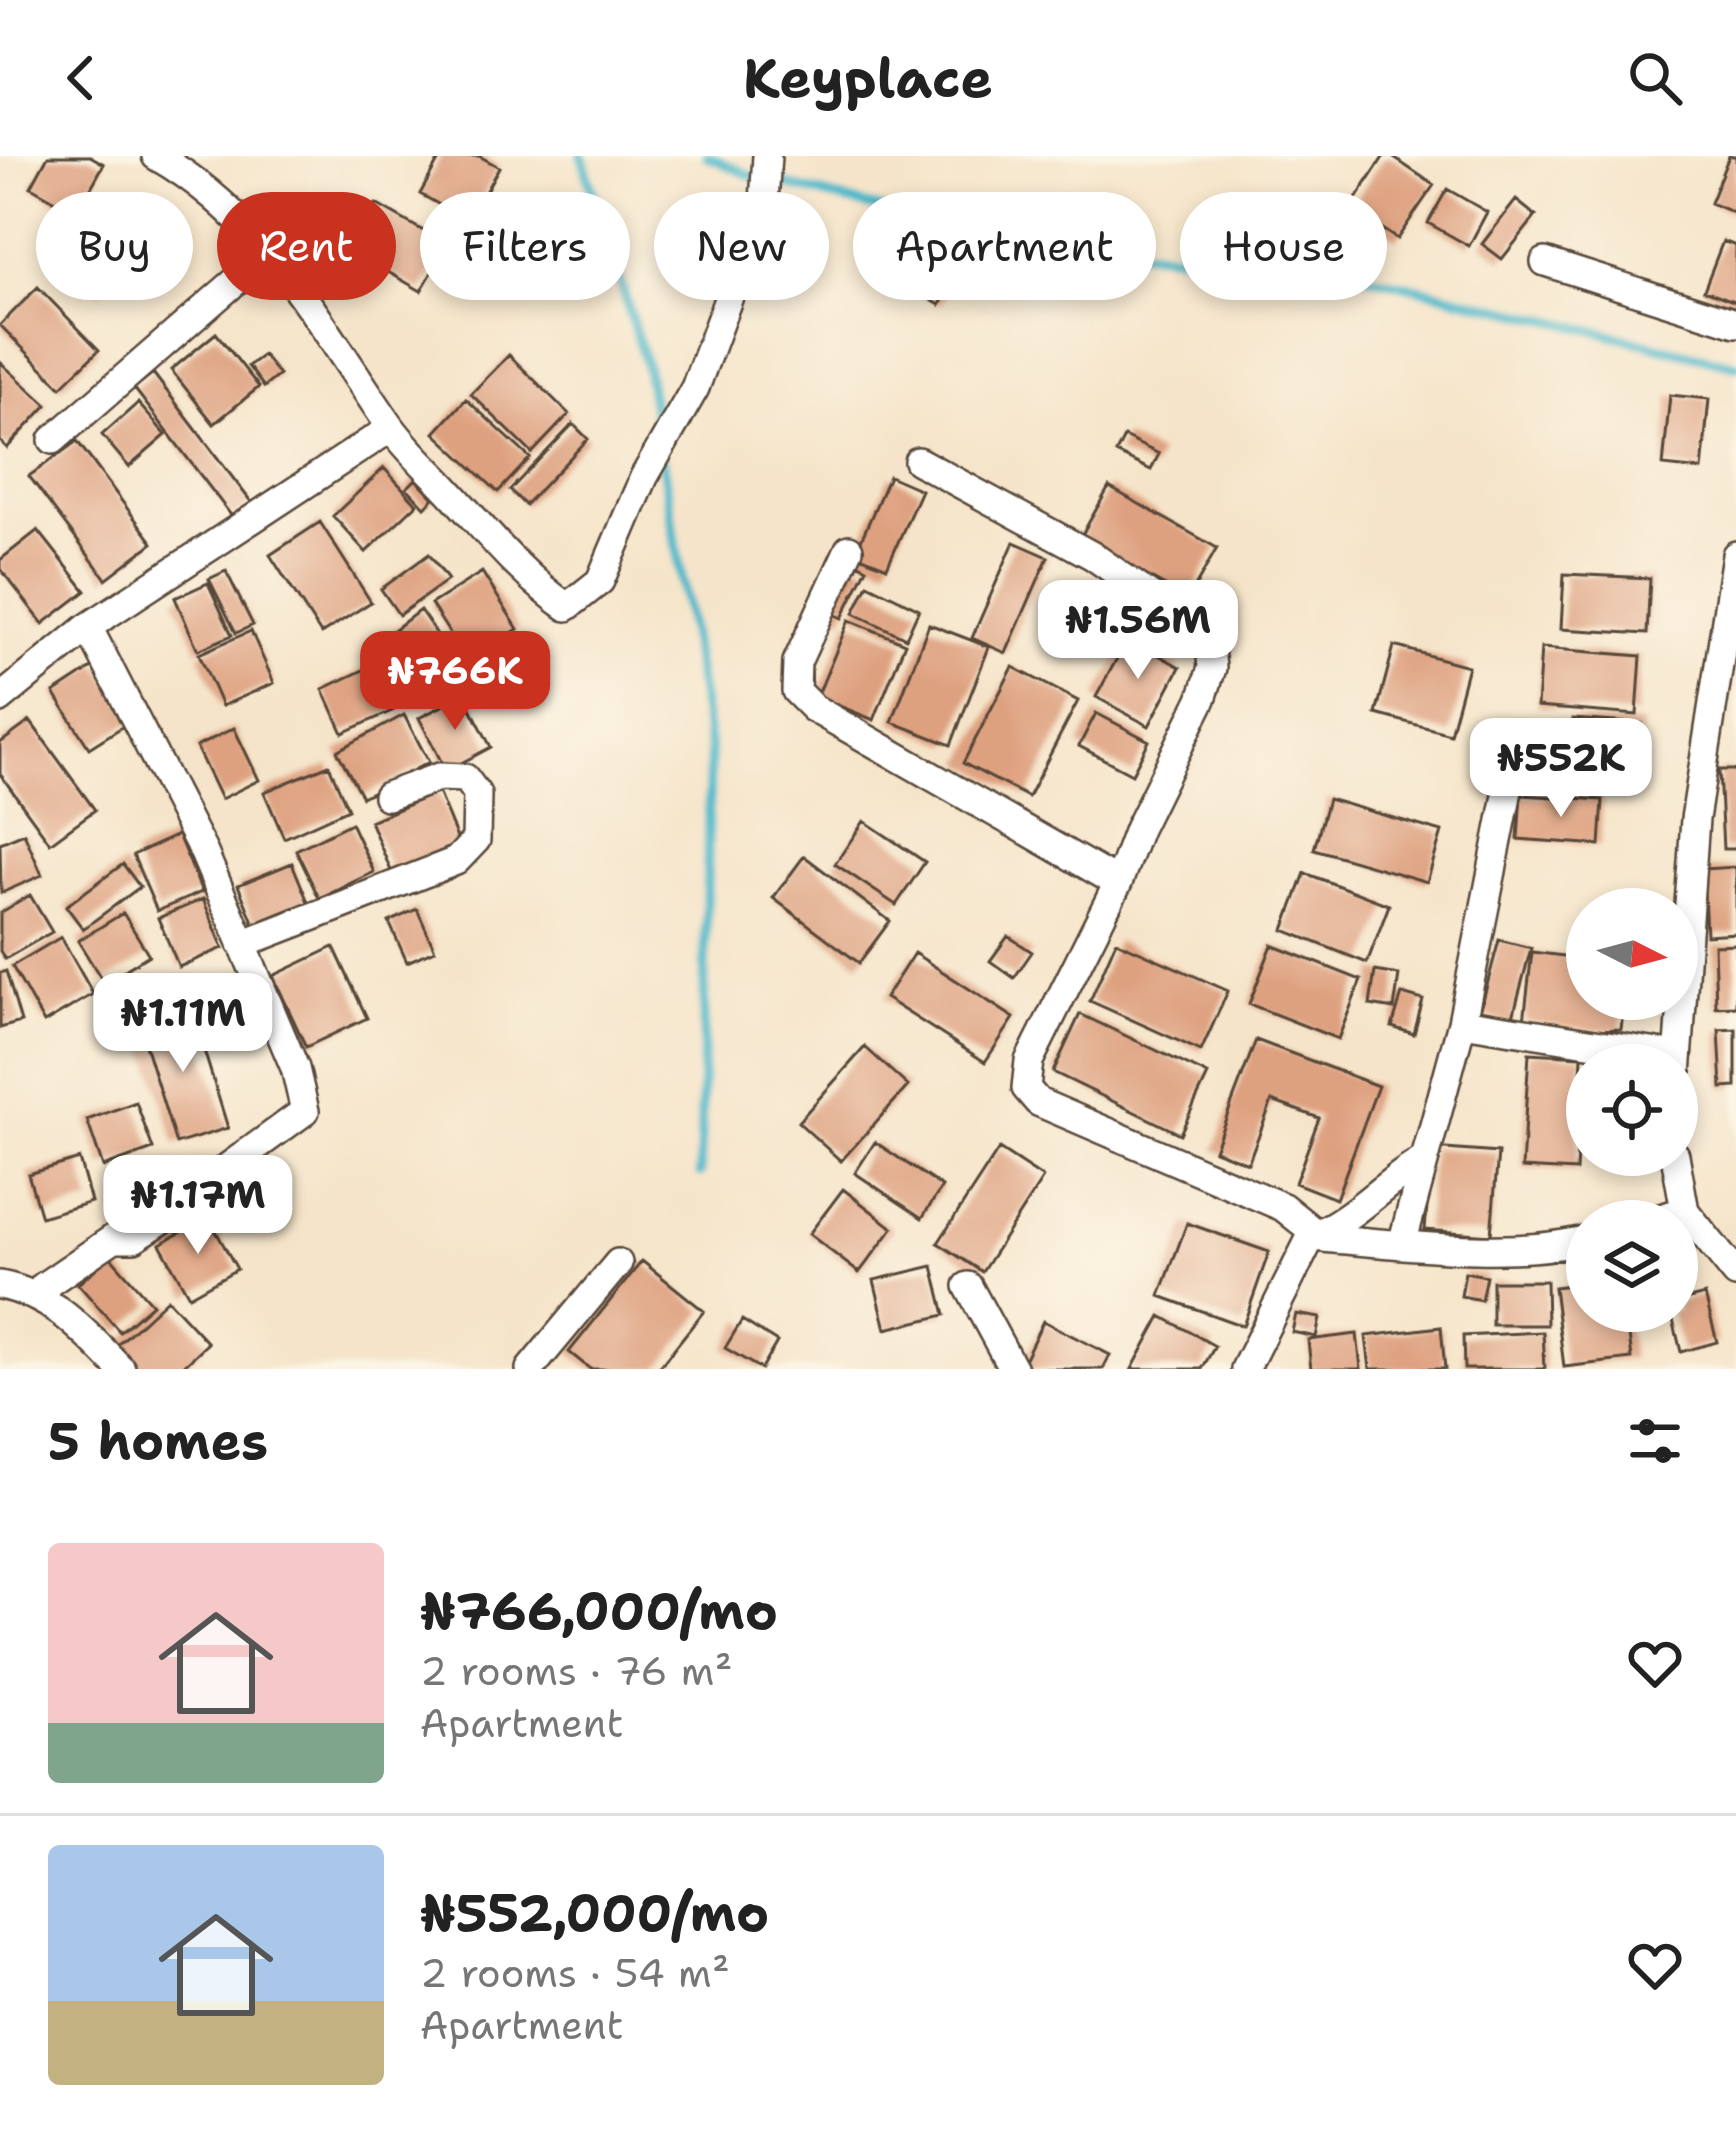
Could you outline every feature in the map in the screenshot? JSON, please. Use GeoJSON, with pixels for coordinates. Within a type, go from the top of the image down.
{"type":"FeatureCollection","features":[{"type":"Feature","properties":{"kind":"street"},"geometry":{"type":"LineString","coordinates":[[156,156],[217,200]]}},
{"type":"Feature","properties":{"kind":"street"},"geometry":{"type":"LineString","coordinates":[[307,300],[391,428],[533,583],[567,607],[600,581],[644,477],[695,388],[764,202],[767,156]]}},
{"type":"Feature","properties":{"kind":"street"},"geometry":{"type":"LineString","coordinates":[[1545,262],[1736,323]]}},
{"type":"Feature","properties":{"kind":"street"},"geometry":{"type":"LineString","coordinates":[[53,440],[217,297]]}},
{"type":"Feature","properties":{"kind":"street"},"geometry":{"type":"LineString","coordinates":[[0,699],[88,627],[391,428]]}},
{"type":"Feature","properties":{"kind":"street"},"geometry":{"type":"LineString","coordinates":[[918,461],[1093,556],[1208,637],[1212,668],[1202,699],[1029,1061],[1027,1088],[1038,1102],[1283,1207],[1303,1220],[1310,1237]]}},
{"type":"Feature","properties":{"kind":"street"},"geometry":{"type":"LineString","coordinates":[[849,549],[796,662],[796,691],[813,708],[1118,883]]}},
{"type":"Feature","properties":{"kind":"street"},"geometry":{"type":"LineString","coordinates":[[1679,1044],[1695,819],[1736,555]]}},
{"type":"Feature","properties":{"kind":"street"},"geometry":{"type":"LineString","coordinates":[[45,1301],[44,1286],[114,1238],[134,1238],[190,1202],[224,1170],[305,1111],[295,1068],[204,853],[88,627]]}},
{"type":"Feature","properties":{"kind":"street"},"geometry":{"type":"LineString","coordinates":[[1402,1244],[1462,1022],[1514,760]]}},
{"type":"Feature","properties":{"kind":"street"},"geometry":{"type":"LineString","coordinates":[[242,944],[456,861],[476,840],[476,794],[465,778],[439,777],[387,796]]}},
{"type":"Feature","properties":{"kind":"street"},"geometry":{"type":"LineString","coordinates":[[1462,1022],[1572,1044]]}},
{"type":"Feature","properties":{"kind":"street"},"geometry":{"type":"LineString","coordinates":[[1245,1369],[1310,1237],[1340,1225],[1393,1177],[1422,1161]]}},
{"type":"Feature","properties":{"kind":"street"},"geometry":{"type":"LineString","coordinates":[[1698,1227],[1736,1274]]}},
{"type":"Feature","properties":{"kind":"street"},"geometry":{"type":"LineString","coordinates":[[1310,1237],[1402,1244],[1566,1245]]}},
{"type":"Feature","properties":{"kind":"street"},"geometry":{"type":"LineString","coordinates":[[530,1369],[618,1263]]}},
{"type":"Feature","properties":{"kind":"street"},"geometry":{"type":"LineString","coordinates":[[0,1285],[45,1301],[82,1329],[121,1369]]}},
{"type":"Feature","properties":{"kind":"street"},"geometry":{"type":"LineString","coordinates":[[968,1286],[1013,1369]]}},
{"type":"Feature","properties":{"kind":"building"},"geometry":{"type":"Polygon","coordinates":[[[48,156],[90,156],[104,164],[89,192],[40,192],[31,187],[48,156]]]}},
{"type":"Feature","properties":{"kind":"building"},"geometry":{"type":"Polygon","coordinates":[[[441,156],[479,156],[499,167],[485,192],[421,192],[441,156]]]}},
{"type":"Feature","properties":{"kind":"building"},"geometry":{"type":"Polygon","coordinates":[[[1384,156],[1434,185],[1397,239],[1387,232],[1387,192],[1360,192],[1384,156]]]}},
{"type":"Feature","properties":{"kind":"building"},"geometry":{"type":"Polygon","coordinates":[[[1729,156],[1736,156],[1736,214],[1710,203],[1729,156]]]}},
{"type":"Feature","properties":{"kind":"building"},"geometry":{"type":"Polygon","coordinates":[[[1447,189],[1487,212],[1469,246],[1428,223],[1447,189]]]}},
{"type":"Feature","properties":{"kind":"building"},"geometry":{"type":"Polygon","coordinates":[[[1516,200],[1536,216],[1502,259],[1482,244],[1516,200]]]}},
{"type":"Feature","properties":{"kind":"building"},"geometry":{"type":"Polygon","coordinates":[[[396,215],[420,229],[420,290],[396,277],[396,215]]]}},
{"type":"Feature","properties":{"kind":"building"},"geometry":{"type":"Polygon","coordinates":[[[1723,241],[1736,246],[1736,302],[1704,290],[1723,241]]]}},
{"type":"Feature","properties":{"kind":"building"},"geometry":{"type":"Polygon","coordinates":[[[36,289],[36,300],[51,300],[99,350],[61,387],[0,325],[36,289]]]}},
{"type":"Feature","properties":{"kind":"building"},"geometry":{"type":"Polygon","coordinates":[[[216,333],[259,387],[214,424],[171,370],[216,333]]]}},
{"type":"Feature","properties":{"kind":"building"},"geometry":{"type":"Polygon","coordinates":[[[263,355],[279,375],[264,387],[248,366],[263,355]]]}},
{"type":"Feature","properties":{"kind":"building"},"geometry":{"type":"Polygon","coordinates":[[[509,355],[569,414],[532,453],[471,394],[509,355]]]}},
{"type":"Feature","properties":{"kind":"building"},"geometry":{"type":"Polygon","coordinates":[[[0,362],[47,405],[7,448],[0,441],[0,362]]]}},
{"type":"Feature","properties":{"kind":"building"},"geometry":{"type":"Polygon","coordinates":[[[153,373],[252,503],[233,518],[134,388],[153,373]]]}},
{"type":"Feature","properties":{"kind":"building"},"geometry":{"type":"Polygon","coordinates":[[[1670,395],[1709,399],[1702,470],[1663,466],[1670,395]]]}},
{"type":"Feature","properties":{"kind":"building"},"geometry":{"type":"Polygon","coordinates":[[[466,399],[530,458],[498,492],[435,433],[466,399]]]}},
{"type":"Feature","properties":{"kind":"building"},"geometry":{"type":"Polygon","coordinates":[[[138,403],[166,435],[129,467],[102,435],[138,403]]]}},
{"type":"Feature","properties":{"kind":"building"},"geometry":{"type":"Polygon","coordinates":[[[573,424],[588,439],[525,505],[510,490],[573,424]]]}},
{"type":"Feature","properties":{"kind":"building"},"geometry":{"type":"Polygon","coordinates":[[[1124,437],[1159,454],[1151,470],[1116,453],[1124,437]]]}},
{"type":"Feature","properties":{"kind":"building"},"geometry":{"type":"Polygon","coordinates":[[[77,441],[153,543],[106,579],[29,476],[77,441]]]}},
{"type":"Feature","properties":{"kind":"building"},"geometry":{"type":"Polygon","coordinates":[[[384,468],[417,504],[366,552],[333,516],[384,468]]]}},
{"type":"Feature","properties":{"kind":"building"},"geometry":{"type":"Polygon","coordinates":[[[889,476],[921,490],[887,567],[855,554],[889,476]]]}},
{"type":"Feature","properties":{"kind":"building"},"geometry":{"type":"Polygon","coordinates":[[[416,479],[434,498],[425,507],[407,488],[416,479]]]}},
{"type":"Feature","properties":{"kind":"building"},"geometry":{"type":"Polygon","coordinates":[[[1109,487],[1217,548],[1188,599],[1080,538],[1109,487]]]}},
{"type":"Feature","properties":{"kind":"building"},"geometry":{"type":"Polygon","coordinates":[[[320,522],[371,602],[321,634],[270,555],[320,522]]]}},
{"type":"Feature","properties":{"kind":"building"},"geometry":{"type":"Polygon","coordinates":[[[38,530],[86,591],[43,624],[0,568],[0,560],[38,530]]]}},
{"type":"Feature","properties":{"kind":"building"},"geometry":{"type":"Polygon","coordinates":[[[1014,542],[1048,557],[1006,653],[972,638],[1014,542]]]}},
{"type":"Feature","properties":{"kind":"building"},"geometry":{"type":"Polygon","coordinates":[[[429,554],[448,580],[399,615],[381,589],[429,554]]]}},
{"type":"Feature","properties":{"kind":"building"},"geometry":{"type":"Polygon","coordinates":[[[847,558],[867,568],[842,618],[822,608],[847,558]]]}},
{"type":"Feature","properties":{"kind":"building"},"geometry":{"type":"Polygon","coordinates":[[[226,571],[253,625],[236,633],[209,579],[226,571]]]}},
{"type":"Feature","properties":{"kind":"building"},"geometry":{"type":"Polygon","coordinates":[[[482,572],[518,629],[467,661],[431,604],[482,572]]]}},
{"type":"Feature","properties":{"kind":"building"},"geometry":{"type":"Polygon","coordinates":[[[1564,574],[1650,578],[1647,634],[1561,629],[1564,574]]]}},
{"type":"Feature","properties":{"kind":"building"},"geometry":{"type":"Polygon","coordinates":[[[208,583],[232,635],[198,650],[175,598],[208,583]]]}},
{"type":"Feature","properties":{"kind":"building"},"geometry":{"type":"Polygon","coordinates":[[[868,584],[919,609],[906,638],[854,613],[868,584]]]}},
{"type":"Feature","properties":{"kind":"building"},"geometry":{"type":"Polygon","coordinates":[[[420,610],[436,633],[402,658],[386,636],[420,610]]]}},
{"type":"Feature","properties":{"kind":"building"},"geometry":{"type":"Polygon","coordinates":[[[849,620],[905,643],[874,720],[817,697],[849,620]]]}},
{"type":"Feature","properties":{"kind":"building"},"geometry":{"type":"Polygon","coordinates":[[[929,624],[989,647],[951,745],[892,722],[929,624]]]}},
{"type":"Feature","properties":{"kind":"building"},"geometry":{"type":"Polygon","coordinates":[[[251,631],[274,683],[222,706],[199,654],[251,631]]]}},
{"type":"Feature","properties":{"kind":"building"},"geometry":{"type":"Polygon","coordinates":[[[1128,638],[1180,667],[1149,726],[1096,697],[1128,638]]]}},
{"type":"Feature","properties":{"kind":"building"},"geometry":{"type":"Polygon","coordinates":[[[445,640],[462,668],[419,693],[403,665],[445,640]]]}},
{"type":"Feature","properties":{"kind":"building"},"geometry":{"type":"Polygon","coordinates":[[[1394,646],[1468,666],[1450,734],[1376,714],[1394,646]]]}},
{"type":"Feature","properties":{"kind":"building"},"geometry":{"type":"Polygon","coordinates":[[[1541,648],[1641,656],[1637,715],[1537,707],[1541,648]]]}},
{"type":"Feature","properties":{"kind":"building"},"geometry":{"type":"Polygon","coordinates":[[[98,664],[133,720],[89,748],[54,693],[98,664]]]}},
{"type":"Feature","properties":{"kind":"building"},"geometry":{"type":"Polygon","coordinates":[[[374,665],[394,710],[343,733],[323,689],[374,665]]]}},
{"type":"Feature","properties":{"kind":"building"},"geometry":{"type":"Polygon","coordinates":[[[1013,667],[1078,701],[1028,797],[963,763],[1013,667]]]}},
{"type":"Feature","properties":{"kind":"building"},"geometry":{"type":"Polygon","coordinates":[[[464,695],[491,747],[446,771],[419,718],[464,695]]]}},
{"type":"Feature","properties":{"kind":"building"},"geometry":{"type":"Polygon","coordinates":[[[1096,713],[1149,741],[1132,774],[1079,746],[1096,713]]]}},
{"type":"Feature","properties":{"kind":"building"},"geometry":{"type":"Polygon","coordinates":[[[404,715],[429,762],[362,797],[337,751],[404,715]]]}},
{"type":"Feature","properties":{"kind":"building"},"geometry":{"type":"Polygon","coordinates":[[[1573,719],[1642,724],[1638,782],[1569,778],[1573,719]]]}},
{"type":"Feature","properties":{"kind":"building"},"geometry":{"type":"Polygon","coordinates":[[[30,721],[95,810],[50,843],[0,774],[0,743],[30,721]]]}},
{"type":"Feature","properties":{"kind":"building"},"geometry":{"type":"Polygon","coordinates":[[[234,728],[259,780],[221,799],[196,747],[234,728]]]}},
{"type":"Feature","properties":{"kind":"building"},"geometry":{"type":"Polygon","coordinates":[[[329,765],[348,809],[284,838],[264,792],[329,765]]]}},
{"type":"Feature","properties":{"kind":"building"},"geometry":{"type":"Polygon","coordinates":[[[1719,770],[1736,770],[1736,849],[1723,849],[1719,770]]]}},
{"type":"Feature","properties":{"kind":"building"},"geometry":{"type":"Polygon","coordinates":[[[438,792],[459,843],[392,873],[370,821],[438,792]]]}},
{"type":"Feature","properties":{"kind":"building"},"geometry":{"type":"Polygon","coordinates":[[[1521,795],[1603,800],[1600,845],[1518,839],[1521,795]]]}},
{"type":"Feature","properties":{"kind":"building"},"geometry":{"type":"Polygon","coordinates":[[[1328,799],[1442,832],[1427,882],[1314,849],[1328,799]]]}},
{"type":"Feature","properties":{"kind":"building"},"geometry":{"type":"Polygon","coordinates":[[[864,821],[925,862],[896,905],[835,864],[864,821]]]}},
{"type":"Feature","properties":{"kind":"building"},"geometry":{"type":"Polygon","coordinates":[[[351,823],[374,872],[319,898],[296,850],[351,823]]]}},
{"type":"Feature","properties":{"kind":"building"},"geometry":{"type":"Polygon","coordinates":[[[24,833],[42,875],[1,893],[0,843],[24,833]]]}},
{"type":"Feature","properties":{"kind":"building"},"geometry":{"type":"Polygon","coordinates":[[[178,835],[202,892],[157,911],[133,855],[178,835]]]}},
{"type":"Feature","properties":{"kind":"building"},"geometry":{"type":"Polygon","coordinates":[[[804,856],[890,921],[859,963],[773,898],[804,856]]]}},
{"type":"Feature","properties":{"kind":"building"},"geometry":{"type":"Polygon","coordinates":[[[292,863],[308,902],[254,924],[238,885],[292,863]]]}},
{"type":"Feature","properties":{"kind":"building"},"geometry":{"type":"Polygon","coordinates":[[[123,864],[140,887],[83,929],[66,906],[123,864]]]}},
{"type":"Feature","properties":{"kind":"building"},"geometry":{"type":"Polygon","coordinates":[[[1736,867],[1736,933],[1706,935],[1703,869],[1736,867]]]}},
{"type":"Feature","properties":{"kind":"building"},"geometry":{"type":"Polygon","coordinates":[[[1305,873],[1389,905],[1367,963],[1284,930],[1305,873]]]}},
{"type":"Feature","properties":{"kind":"building"},"geometry":{"type":"Polygon","coordinates":[[[30,895],[52,932],[5,959],[0,951],[0,913],[30,895]]]}},
{"type":"Feature","properties":{"kind":"building"},"geometry":{"type":"Polygon","coordinates":[[[203,899],[223,948],[179,967],[158,918],[203,899]]]}},
{"type":"Feature","properties":{"kind":"building"},"geometry":{"type":"Polygon","coordinates":[[[417,909],[435,950],[407,962],[389,922],[417,909]]]}},
{"type":"Feature","properties":{"kind":"building"},"geometry":{"type":"Polygon","coordinates":[[[123,913],[149,955],[104,983],[78,941],[123,913]]]}},
{"type":"Feature","properties":{"kind":"building"},"geometry":{"type":"Polygon","coordinates":[[[1008,936],[1032,952],[1014,978],[990,961],[1008,936]]]}},
{"type":"Feature","properties":{"kind":"building"},"geometry":{"type":"Polygon","coordinates":[[[61,937],[93,994],[44,1023],[12,966],[61,937]]]}},
{"type":"Feature","properties":{"kind":"building"},"geometry":{"type":"Polygon","coordinates":[[[1499,940],[1531,948],[1511,1024],[1479,1015],[1499,940]]]}},
{"type":"Feature","properties":{"kind":"building"},"geometry":{"type":"Polygon","coordinates":[[[1116,941],[1228,991],[1201,1051],[1090,1001],[1116,941]]]}},
{"type":"Feature","properties":{"kind":"building"},"geometry":{"type":"Polygon","coordinates":[[[1736,944],[1736,1006],[1716,1007],[1714,945],[1736,944]]]}},
{"type":"Feature","properties":{"kind":"building"},"geometry":{"type":"Polygon","coordinates":[[[1272,945],[1361,980],[1338,1039],[1249,1004],[1272,945]]]}},
{"type":"Feature","properties":{"kind":"building"},"geometry":{"type":"Polygon","coordinates":[[[334,947],[367,1018],[306,1047],[273,976],[334,947]]]}},
{"type":"Feature","properties":{"kind":"building"},"geometry":{"type":"Polygon","coordinates":[[[1532,952],[1566,956],[1566,1020],[1622,1020],[1621,1029],[1595,1030],[1524,1021],[1532,952]]]}},
{"type":"Feature","properties":{"kind":"building"},"geometry":{"type":"Polygon","coordinates":[[[914,953],[1014,1018],[985,1062],[885,998],[914,953]]]}},
{"type":"Feature","properties":{"kind":"building"},"geometry":{"type":"Polygon","coordinates":[[[6,971],[21,1022],[0,1028],[0,973],[6,971]]]}},
{"type":"Feature","properties":{"kind":"building"},"geometry":{"type":"Polygon","coordinates":[[[1375,971],[1399,975],[1394,1009],[1370,1005],[1375,971]]]}},
{"type":"Feature","properties":{"kind":"building"},"geometry":{"type":"Polygon","coordinates":[[[1402,994],[1423,1000],[1414,1034],[1392,1027],[1402,994]]]}},
{"type":"Feature","properties":{"kind":"building"},"geometry":{"type":"Polygon","coordinates":[[[190,1005],[228,1128],[176,1144],[138,1022],[190,1005]]]}},
{"type":"Feature","properties":{"kind":"building"},"geometry":{"type":"Polygon","coordinates":[[[1080,1014],[1208,1075],[1180,1134],[1053,1072],[1080,1014]]]}},
{"type":"Feature","properties":{"kind":"building"},"geometry":{"type":"Polygon","coordinates":[[[1736,1029],[1736,1087],[1722,1088],[1719,1030],[1736,1029]]]}},
{"type":"Feature","properties":{"kind":"building"},"geometry":{"type":"Polygon","coordinates":[[[1256,1040],[1378,1086],[1336,1199],[1295,1183],[1319,1118],[1272,1101],[1248,1163],[1214,1150],[1256,1040]]]}},
{"type":"Feature","properties":{"kind":"building"},"geometry":{"type":"Polygon","coordinates":[[[865,1047],[908,1086],[841,1161],[798,1122],[865,1047]]]}},
{"type":"Feature","properties":{"kind":"building"},"geometry":{"type":"Polygon","coordinates":[[[1529,1053],[1566,1055],[1566,1170],[1522,1168],[1529,1053]]]}},
{"type":"Feature","properties":{"kind":"building"},"geometry":{"type":"Polygon","coordinates":[[[136,1102],[153,1149],[103,1167],[87,1120],[136,1102]]]}},
{"type":"Feature","properties":{"kind":"building"},"geometry":{"type":"Polygon","coordinates":[[[875,1142],[942,1187],[922,1218],[855,1173],[875,1142]]]}},
{"type":"Feature","properties":{"kind":"building"},"geometry":{"type":"Polygon","coordinates":[[[1432,1148],[1498,1153],[1491,1235],[1425,1230],[1432,1148]]]}},
{"type":"Feature","properties":{"kind":"building"},"geometry":{"type":"Polygon","coordinates":[[[999,1149],[1043,1178],[982,1272],[938,1243],[999,1149]]]}},
{"type":"Feature","properties":{"kind":"building"},"geometry":{"type":"Polygon","coordinates":[[[79,1159],[91,1202],[41,1217],[28,1174],[79,1159]]]}},
{"type":"Feature","properties":{"kind":"building"},"geometry":{"type":"Polygon","coordinates":[[[843,1189],[893,1228],[859,1273],[809,1234],[843,1189]]]}},
{"type":"Feature","properties":{"kind":"building"},"geometry":{"type":"Polygon","coordinates":[[[208,1217],[237,1269],[189,1296],[160,1244],[208,1217]]]}},
{"type":"Feature","properties":{"kind":"building"},"geometry":{"type":"Polygon","coordinates":[[[1187,1223],[1269,1252],[1243,1326],[1160,1296],[1187,1223]]]}},
{"type":"Feature","properties":{"kind":"building"},"geometry":{"type":"Polygon","coordinates":[[[110,1256],[152,1304],[120,1332],[78,1284],[110,1256]]]}},
{"type":"Feature","properties":{"kind":"building"},"geometry":{"type":"Polygon","coordinates":[[[642,1261],[704,1311],[658,1369],[590,1369],[569,1352],[642,1261]]]}},
{"type":"Feature","properties":{"kind":"building"},"geometry":{"type":"Polygon","coordinates":[[[933,1266],[945,1315],[886,1329],[874,1280],[933,1266]]]}},
{"type":"Feature","properties":{"kind":"building"},"geometry":{"type":"Polygon","coordinates":[[[1465,1272],[1486,1276],[1481,1300],[1461,1296],[1465,1272]]]}},
{"type":"Feature","properties":{"kind":"building"},"geometry":{"type":"Polygon","coordinates":[[[1492,1281],[1546,1281],[1547,1325],[1492,1325],[1492,1281]]]}},
{"type":"Feature","properties":{"kind":"building"},"geometry":{"type":"Polygon","coordinates":[[[1566,1286],[1566,1332],[1629,1332],[1632,1359],[1564,1367],[1554,1287],[1566,1286]]]}},
{"type":"Feature","properties":{"kind":"building"},"geometry":{"type":"Polygon","coordinates":[[[1705,1295],[1717,1342],[1681,1352],[1676,1332],[1698,1332],[1698,1297],[1705,1295]]]}},
{"type":"Feature","properties":{"kind":"building"},"geometry":{"type":"Polygon","coordinates":[[[167,1299],[208,1343],[180,1369],[133,1369],[114,1348],[167,1299]]]}},
{"type":"Feature","properties":{"kind":"building"},"geometry":{"type":"Polygon","coordinates":[[[1296,1314],[1320,1318],[1316,1337],[1292,1332],[1296,1314]]]}},
{"type":"Feature","properties":{"kind":"building"},"geometry":{"type":"Polygon","coordinates":[[[1161,1316],[1215,1346],[1202,1369],[1132,1369],[1161,1316]]]}},
{"type":"Feature","properties":{"kind":"building"},"geometry":{"type":"Polygon","coordinates":[[[742,1320],[777,1342],[761,1369],[725,1348],[742,1320]]]}},
{"type":"Feature","properties":{"kind":"building"},"geometry":{"type":"Polygon","coordinates":[[[1043,1321],[1110,1355],[1103,1369],[1021,1366],[1043,1321]]]}},
{"type":"Feature","properties":{"kind":"building"},"geometry":{"type":"Polygon","coordinates":[[[1441,1327],[1445,1369],[1370,1369],[1366,1336],[1441,1327]]]}},
{"type":"Feature","properties":{"kind":"building"},"geometry":{"type":"Polygon","coordinates":[[[1543,1332],[1545,1369],[1464,1369],[1463,1336],[1543,1332]]]}},
{"type":"Feature","properties":{"kind":"building"},"geometry":{"type":"Polygon","coordinates":[[[1357,1334],[1361,1369],[1311,1369],[1308,1340],[1357,1334]]]}},
{"type":"Feature","properties":{"kind":"waterway"},"geometry":{"type":"LineString","coordinates":[[582,156],[646,366],[659,442]]}},
{"type":"Feature","properties":{"kind":"waterway"},"geometry":{"type":"LineString","coordinates":[[707,156],[752,176],[970,233],[1364,275],[1736,365]]}},
{"type":"Feature","properties":{"kind":"waterway"},"geometry":{"type":"LineString","coordinates":[[662,460],[710,750],[700,1173]]}}]}
